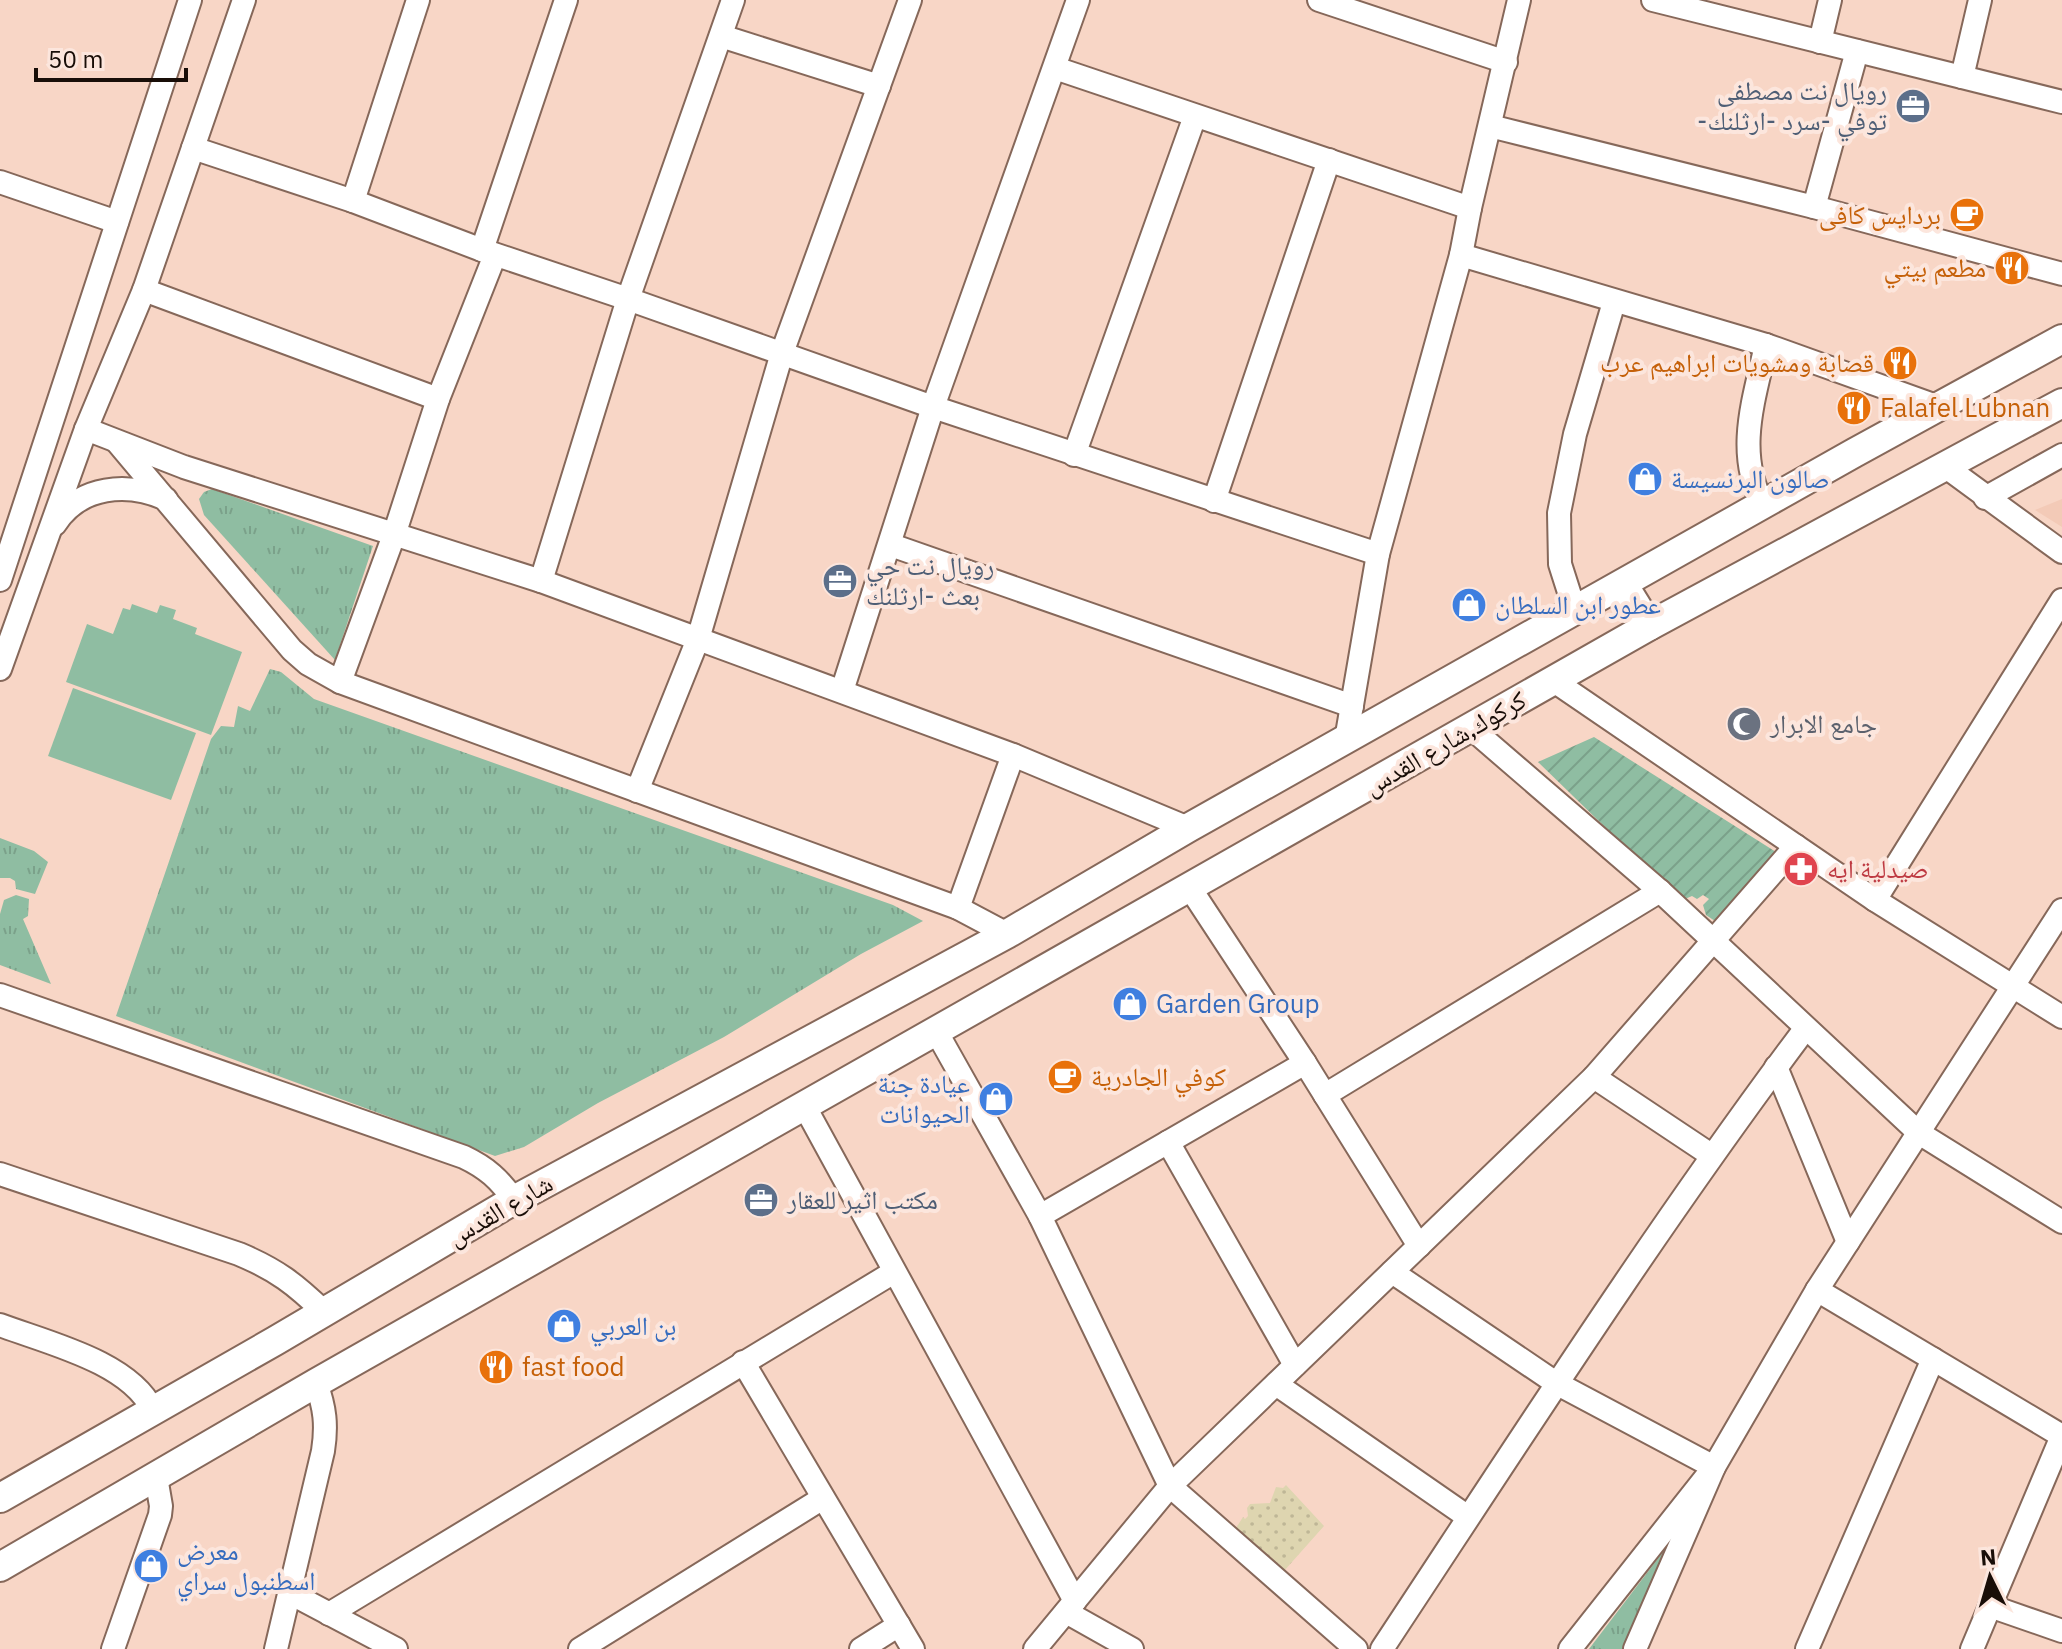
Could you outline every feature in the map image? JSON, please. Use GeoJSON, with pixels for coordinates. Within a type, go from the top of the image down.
{"type":"FeatureCollection","features":[{"type":"Feature","properties":{"kind":"main road","name":"كركوك,شارع القدس"},"geometry":{"type":"LineString","coordinates":[[1007,934],[1188,828],[2062,339]]}},
{"type":"Feature","properties":{"kind":"main road","name":"كركوك,شارع القدس"},"geometry":{"type":"LineString","coordinates":[[805,1107],[1649,626],[2062,403]]}},
{"type":"Feature","properties":{"kind":"main road"},"geometry":{"type":"LineString","coordinates":[[1623,584],[1649,626]]}},
{"type":"Feature","properties":{"kind":"main road","name":"شارع القدس"},"geometry":{"type":"LineString","coordinates":[[0,1498],[514,1200],[1007,934]]}},
{"type":"Feature","properties":{"kind":"main road"},"geometry":{"type":"LineString","coordinates":[[0,1567],[316,1383],[805,1107]]}},
{"type":"Feature","properties":{"kind":"street"},"geometry":{"type":"LineString","coordinates":[[0,579],[190,0]]}},
{"type":"Feature","properties":{"kind":"street"},"geometry":{"type":"LineString","coordinates":[[0,669],[86,429],[144,290],[244,0]]}},
{"type":"Feature","properties":{"kind":"street"},"geometry":{"type":"LineString","coordinates":[[353,201],[418,0]]}},
{"type":"Feature","properties":{"kind":"street"},"geometry":{"type":"LineString","coordinates":[[340,682],[394,535],[489,252],[566,0]]}},
{"type":"Feature","properties":{"kind":"street"},"geometry":{"type":"LineString","coordinates":[[541,581],[628,299],[733,0]]}},
{"type":"Feature","properties":{"kind":"street"},"geometry":{"type":"LineString","coordinates":[[637,791],[698,639],[782,353],[910,0]]}},
{"type":"Feature","properties":{"kind":"street"},"geometry":{"type":"LineString","coordinates":[[842,691],[933,407],[1078,0]]}},
{"type":"Feature","properties":{"kind":"street"},"geometry":{"type":"LineString","coordinates":[[1319,0],[1506,62]]}},
{"type":"Feature","properties":{"kind":"street"},"geometry":{"type":"LineString","coordinates":[[1346,740],[1378,554],[1461,255],[1519,0]]}},
{"type":"Feature","properties":{"kind":"street"},"geometry":{"type":"LineString","coordinates":[[1653,0],[1688,4],[1820,42],[2062,102]]}},
{"type":"Feature","properties":{"kind":"street"},"geometry":{"type":"LineString","coordinates":[[1820,42],[1830,0]]}},
{"type":"Feature","properties":{"kind":"street"},"geometry":{"type":"LineString","coordinates":[[1962,77],[1980,0]]}},
{"type":"Feature","properties":{"kind":"street"},"geometry":{"type":"LineString","coordinates":[[721,36],[879,86]]}},
{"type":"Feature","properties":{"kind":"street"},"geometry":{"type":"LineString","coordinates":[[1814,207],[1857,51]]}},
{"type":"Feature","properties":{"kind":"street"},"geometry":{"type":"LineString","coordinates":[[1055,68],[1470,208]]}},
{"type":"Feature","properties":{"kind":"street"},"geometry":{"type":"LineString","coordinates":[[1074,455],[1195,116]]}},
{"type":"Feature","properties":{"kind":"street"},"geometry":{"type":"LineString","coordinates":[[1490,126],[1814,207],[2062,274]]}},
{"type":"Feature","properties":{"kind":"street"},"geometry":{"type":"LineString","coordinates":[[193,148],[353,201],[489,252],[933,407],[1378,554]]}},
{"type":"Feature","properties":{"kind":"street"},"geometry":{"type":"LineString","coordinates":[[1214,501],[1329,160]]}},
{"type":"Feature","properties":{"kind":"street"},"geometry":{"type":"LineString","coordinates":[[0,182],[117,222]]}},
{"type":"Feature","properties":{"kind":"street"},"geometry":{"type":"LineString","coordinates":[[1461,255],[1766,345],[1939,407]]}},
{"type":"Feature","properties":{"kind":"street"},"geometry":{"type":"LineString","coordinates":[[144,290],[438,399]]}},
{"type":"Feature","properties":{"kind":"street"},"geometry":{"type":"LineString","coordinates":[[1575,611],[1560,564],[1559,513],[1575,434],[1614,302]]}},
{"type":"Feature","properties":{"kind":"street"},"geometry":{"type":"LineString","coordinates":[[1763,505],[1752,480],[1747,440],[1766,345]]}},
{"type":"Feature","properties":{"kind":"street"},"geometry":{"type":"LineString","coordinates":[[86,429],[184,467],[541,581],[1013,755],[1188,828]]}},
{"type":"Feature","properties":{"kind":"street"},"geometry":{"type":"LineString","coordinates":[[113,438],[292,650],[308,664],[340,682],[958,908],[1007,934]]}},
{"type":"Feature","properties":{"kind":"street"},"geometry":{"type":"LineString","coordinates":[[1985,498],[2062,455]]}},
{"type":"Feature","properties":{"kind":"street"},"geometry":{"type":"LineString","coordinates":[[163,495],[158,483],[164,470],[170,466],[184,467]]}},
{"type":"Feature","properties":{"kind":"street"},"geometry":{"type":"LineString","coordinates":[[1946,467],[2062,552]]}},
{"type":"Feature","properties":{"kind":"street"},"geometry":{"type":"LineString","coordinates":[[48,535],[59,518],[90,494],[109,489],[138,489],[163,495]]}},
{"type":"Feature","properties":{"kind":"street"},"geometry":{"type":"LineString","coordinates":[[891,545],[1352,706]]}},
{"type":"Feature","properties":{"kind":"street"},"geometry":{"type":"LineString","coordinates":[[1875,900],[2062,600]]}},
{"type":"Feature","properties":{"kind":"street"},"geometry":{"type":"LineString","coordinates":[[1554,681],[1875,900],[2062,1017]]}},
{"type":"Feature","properties":{"kind":"street"},"geometry":{"type":"LineString","coordinates":[[1471,728],[1660,891],[1919,1133],[2062,1222]]}},
{"type":"Feature","properties":{"kind":"street"},"geometry":{"type":"LineString","coordinates":[[958,908],[1013,755]]}},
{"type":"Feature","properties":{"kind":"street"},"geometry":{"type":"LineString","coordinates":[[1035,1649],[1170,1486],[1594,1077],[1796,846]]}},
{"type":"Feature","properties":{"kind":"street"},"geometry":{"type":"LineString","coordinates":[[1190,888],[1305,1063],[1419,1246]]}},
{"type":"Feature","properties":{"kind":"street"},"geometry":{"type":"LineString","coordinates":[[1325,1095],[1660,891]]}},
{"type":"Feature","properties":{"kind":"street"},"geometry":{"type":"LineString","coordinates":[[1635,1649],[1714,1467],[1817,1290],[2062,910]]}},
{"type":"Feature","properties":{"kind":"street"},"geometry":{"type":"LineString","coordinates":[[0,995],[464,1157],[499,1179],[514,1200]]}},
{"type":"Feature","properties":{"kind":"street"},"geometry":{"type":"LineString","coordinates":[[1382,1649],[1556,1383],[1711,1155],[1805,1029]]}},
{"type":"Feature","properties":{"kind":"street"},"geometry":{"type":"LineString","coordinates":[[936,1031],[1040,1216],[1170,1486],[1356,1649]]}},
{"type":"Feature","properties":{"kind":"street"},"geometry":{"type":"LineString","coordinates":[[1040,1216],[1305,1063]]}},
{"type":"Feature","properties":{"kind":"street"},"geometry":{"type":"LineString","coordinates":[[1776,1067],[1848,1242]]}},
{"type":"Feature","properties":{"kind":"street"},"geometry":{"type":"LineString","coordinates":[[1594,1077],[1711,1155]]}},
{"type":"Feature","properties":{"kind":"street"},"geometry":{"type":"LineString","coordinates":[[805,1107],[1070,1607],[1132,1649]]}},
{"type":"Feature","properties":{"kind":"street"},"geometry":{"type":"LineString","coordinates":[[1168,1142],[1295,1365]]}},
{"type":"Feature","properties":{"kind":"street"},"geometry":{"type":"LineString","coordinates":[[0,1174],[239,1254],[285,1276],[324,1312]]}},
{"type":"Feature","properties":{"kind":"street"},"geometry":{"type":"LineString","coordinates":[[329,1614],[894,1272]]}},
{"type":"Feature","properties":{"kind":"street"},"geometry":{"type":"LineString","coordinates":[[1392,1272],[1556,1383],[1714,1467]]}},
{"type":"Feature","properties":{"kind":"street"},"geometry":{"type":"LineString","coordinates":[[1817,1290],[2062,1436],[1972,1649]]}},
{"type":"Feature","properties":{"kind":"street"},"geometry":{"type":"LineString","coordinates":[[0,1325],[114,1369],[140,1389],[152,1409]]}},
{"type":"Feature","properties":{"kind":"street"},"geometry":{"type":"LineString","coordinates":[[1807,1649],[1933,1359]]}},
{"type":"Feature","properties":{"kind":"street"},"geometry":{"type":"LineString","coordinates":[[743,1362],[913,1649]]}},
{"type":"Feature","properties":{"kind":"street"},"geometry":{"type":"LineString","coordinates":[[276,1649],[327,1425],[325,1406],[316,1383]]}},
{"type":"Feature","properties":{"kind":"street"},"geometry":{"type":"LineString","coordinates":[[1276,1384],[1468,1517]]}},
{"type":"Feature","properties":{"kind":"street"},"geometry":{"type":"LineString","coordinates":[[1570,1649],[1714,1467]]}},
{"type":"Feature","properties":{"kind":"street"},"geometry":{"type":"LineString","coordinates":[[113,1649],[160,1515],[156,1477]]}},
{"type":"Feature","properties":{"kind":"street"},"geometry":{"type":"LineString","coordinates":[[580,1649],[823,1498]]}},
{"type":"Feature","properties":{"kind":"street"},"geometry":{"type":"LineString","coordinates":[[290,1593],[396,1649]]}},
{"type":"Feature","properties":{"kind":"street"},"geometry":{"type":"LineString","coordinates":[[1990,1606],[2062,1631]]}},
{"type":"Feature","properties":{"kind":"street"},"geometry":{"type":"LineString","coordinates":[[861,1649],[899,1625]]}},
{"type":"Feature","properties":{"kind":"shaded area"},"geometry":{"type":"Polygon","coordinates":[[[2062,499],[2062,527],[2035,510],[2062,499]]]}},
{"type":"Feature","properties":{"kind":"green space"},"geometry":{"type":"Polygon","coordinates":[[[212,489],[373,546],[335,660],[204,515],[199,499],[204,492],[212,489]]]}},
{"type":"Feature","properties":{"kind":"green space"},"geometry":{"type":"Polygon","coordinates":[[[132,604],[157,613],[160,605],[176,610],[173,619],[197,628],[195,634],[242,652],[211,735],[66,682],[87,624],[113,634],[123,608],[130,610],[132,604]]]}},
{"type":"Feature","properties":{"kind":"green space"},"geometry":{"type":"Polygon","coordinates":[[[270,669],[281,672],[314,699],[893,905],[923,921],[861,954],[724,1037],[598,1103],[524,1147],[495,1156],[116,1016],[211,739],[221,726],[234,727],[238,706],[250,711],[270,669]]]}},
{"type":"Feature","properties":{"kind":"green space"},"geometry":{"type":"Polygon","coordinates":[[[73,688],[196,733],[171,800],[48,756],[73,688]]]}},
{"type":"Feature","properties":{"kind":"green space"},"geometry":{"type":"Polygon","coordinates":[[[1594,737],[1776,852],[1776,856],[1721,925],[1706,915],[1703,905],[1709,899],[1703,895],[1697,899],[1692,896],[1685,899],[1679,891],[1678,898],[1538,762],[1594,737]]]}},
{"type":"Feature","properties":{"kind":"green space"},"geometry":{"type":"Polygon","coordinates":[[[0,838],[34,851],[48,862],[35,894],[16,889],[15,881],[10,878],[0,878],[0,838]]]}},
{"type":"Feature","properties":{"kind":"green space"},"geometry":{"type":"Polygon","coordinates":[[[16,895],[29,899],[28,916],[23,919],[51,984],[0,965],[0,914],[4,900],[16,895]]]}},
{"type":"Feature","properties":{"kind":"green space"},"geometry":{"type":"Polygon","coordinates":[[[1669,1544],[1623,1649],[1589,1649],[1669,1544]]]}},
{"type":"Feature","properties":{"kind":"sand"},"geometry":{"type":"Polygon","coordinates":[[[1286,1485],[1324,1526],[1284,1571],[1236,1528],[1243,1517],[1248,1516],[1250,1504],[1270,1503],[1276,1487],[1286,1485]]]}},
{"type":"Feature","properties":{"kind":"place","name":"رويال نت مصطفى -توفي -سرد -ارثلنك"},"geometry":{"type":"Point","coordinates":[1913,106]}},
{"type":"Feature","properties":{"kind":"place","name":"بردايس کافى"},"geometry":{"type":"Point","coordinates":[1967,215]}},
{"type":"Feature","properties":{"kind":"place","name":"مطعم بيتي"},"geometry":{"type":"Point","coordinates":[2012,268]}},
{"type":"Feature","properties":{"kind":"place","name":"قصابة ومشويات ابراهيم عرب"},"geometry":{"type":"Point","coordinates":[1900,363]}},
{"type":"Feature","properties":{"kind":"place","name":"Falafel Lubnan"},"geometry":{"type":"Point","coordinates":[1854,408]}},
{"type":"Feature","properties":{"kind":"place","name":"صالون البرنسيسة"},"geometry":{"type":"Point","coordinates":[1645,479]}},
{"type":"Feature","properties":{"kind":"place","name":"رويال نت حي بعث -ارثلنك"},"geometry":{"type":"Point","coordinates":[840,581]}},
{"type":"Feature","properties":{"kind":"place","name":"عطور ابن السلطان"},"geometry":{"type":"Point","coordinates":[1469,605]}},
{"type":"Feature","properties":{"kind":"place","name":"جامع الابرار"},"geometry":{"type":"Point","coordinates":[1744,724]}},
{"type":"Feature","properties":{"kind":"place","name":"صیدلیة ایە"},"geometry":{"type":"Point","coordinates":[1801,869]}},
{"type":"Feature","properties":{"kind":"place","name":"Garden Group"},"geometry":{"type":"Point","coordinates":[1130,1004]}},
{"type":"Feature","properties":{"kind":"place","name":"كوفي الجادرية"},"geometry":{"type":"Point","coordinates":[1065,1077]}},
{"type":"Feature","properties":{"kind":"place","name":"عيادة جنة الحيوانات"},"geometry":{"type":"Point","coordinates":[996,1099]}},
{"type":"Feature","properties":{"kind":"place","name":"مكتب اثير للعقار"},"geometry":{"type":"Point","coordinates":[761,1200]}},
{"type":"Feature","properties":{"kind":"place","name":"بن العربي"},"geometry":{"type":"Point","coordinates":[564,1326]}},
{"type":"Feature","properties":{"kind":"place","name":"fast food"},"geometry":{"type":"Point","coordinates":[496,1367]}},
{"type":"Feature","properties":{"kind":"place","name":"معرض اسطنبول سراي"},"geometry":{"type":"Point","coordinates":[151,1566]}}]}
